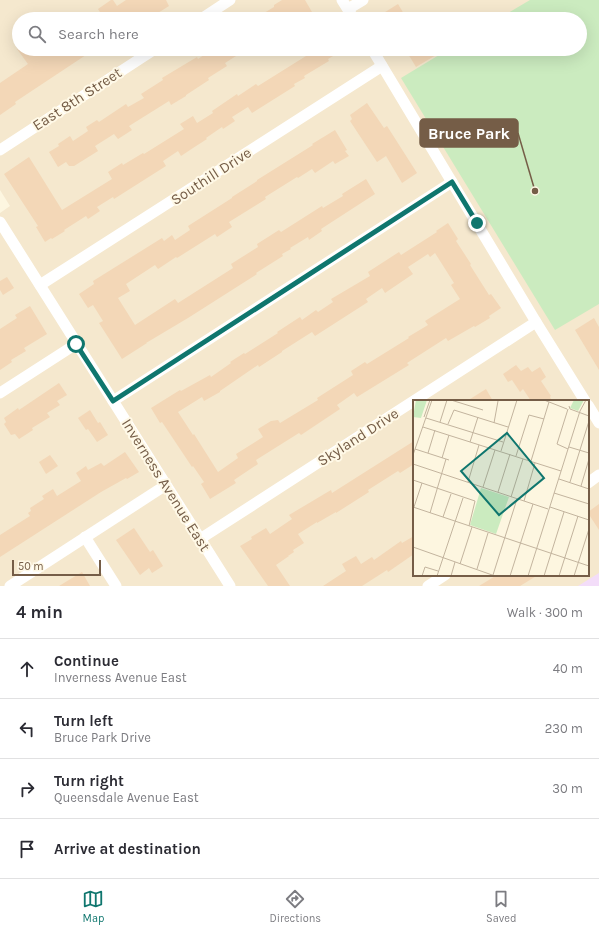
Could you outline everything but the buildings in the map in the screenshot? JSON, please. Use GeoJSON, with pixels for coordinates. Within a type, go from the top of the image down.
{"type":"FeatureCollection","features":[{"type":"Feature","properties":{"kind":"street"},"geometry":{"type":"LineString","coordinates":[[212,12],[230,0]]}},
{"type":"Feature","properties":{"kind":"street"},"geometry":{"type":"LineString","coordinates":[[345,4],[363,0]]}},
{"type":"Feature","properties":{"kind":"street","name":"East 8th Street"},"geometry":{"type":"LineString","coordinates":[[0,150],[144,56]]}},
{"type":"Feature","properties":{"kind":"street"},"geometry":{"type":"LineString","coordinates":[[376,56],[584,400]]}},
{"type":"Feature","properties":{"kind":"street","name":"Southill Drive"},"geometry":{"type":"LineString","coordinates":[[40,285],[382,66]]}},
{"type":"Feature","properties":{"kind":"street"},"geometry":{"type":"LineString","coordinates":[[113,401],[452,182]]}},
{"type":"Feature","properties":{"kind":"street","name":"Inverness Avenue East"},"geometry":{"type":"LineString","coordinates":[[0,222],[230,586]]}},
{"type":"Feature","properties":{"kind":"street","name":"Skyland Drive"},"geometry":{"type":"LineString","coordinates":[[415,400],[536,322]]}},
{"type":"Feature","properties":{"kind":"street"},"geometry":{"type":"LineString","coordinates":[[0,393],[76,344]]}},
{"type":"Feature","properties":{"kind":"street","name":"Skyland Drive"},"geometry":{"type":"LineString","coordinates":[[200,539],[413,401]]}},
{"type":"Feature","properties":{"kind":"street"},"geometry":{"type":"LineString","coordinates":[[589,407],[599,423]]}},
{"type":"Feature","properties":{"kind":"street"},"geometry":{"type":"LineString","coordinates":[[589,481],[599,475]]}},
{"type":"Feature","properties":{"kind":"street"},"geometry":{"type":"LineString","coordinates":[[10,586],[166,485]]}},
{"type":"Feature","properties":{"kind":"street"},"geometry":{"type":"LineString","coordinates":[[85,537],[116,586]]}},
{"type":"Feature","properties":{"kind":"street"},"geometry":{"type":"LineString","coordinates":[[428,586],[443,576]]}},
{"type":"Feature","properties":{"kind":"shaded area"},"geometry":{"type":"Polygon","coordinates":[[[0,0],[599,0],[599,586],[0,586],[0,213],[10,206],[0,190],[0,0]]]}},
{"type":"Feature","properties":{"kind":"shaded area"},"geometry":{"type":"Polygon","coordinates":[[[599,573],[599,586],[578,586],[599,573]]]}},
{"type":"Feature","properties":{"kind":"green space"},"geometry":{"type":"Polygon","coordinates":[[[530,0],[599,0],[599,304],[555,330],[401,78],[437,56],[587,56],[587,12],[510,12],[530,0]]]}},
{"type":"Feature","properties":{"kind":"place","name":"Bruce Park"},"geometry":{"type":"Point","coordinates":[535,191]}},
{"type":"Feature","properties":{"kind":"route"},"geometry":{"type":"LineString","coordinates":[[76,344],[113,401],[452,182],[477,223]]}}]}
